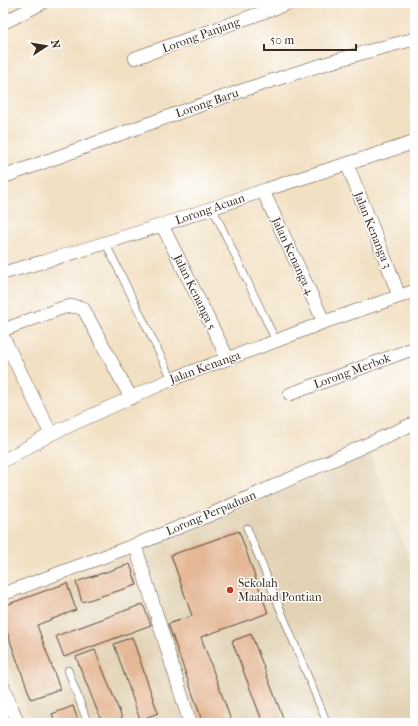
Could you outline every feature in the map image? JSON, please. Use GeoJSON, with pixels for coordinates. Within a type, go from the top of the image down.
{"type":"FeatureCollection","features":[{"type":"Feature","properties":{"kind":"street"},"geometry":{"type":"LineString","coordinates":[[3,23],[42,3]]}},
{"type":"Feature","properties":{"kind":"street","name":"Lorong Panjang"},"geometry":{"type":"LineString","coordinates":[[135,58],[289,3]]}},
{"type":"Feature","properties":{"kind":"street","name":"Lorong Baru"},"geometry":{"type":"LineString","coordinates":[[3,177],[178,112],[237,92],[318,66],[415,39]]}},
{"type":"Feature","properties":{"kind":"street","name":"Lorong Acuan"},"geometry":{"type":"LineString","coordinates":[[3,273],[106,244],[415,142]]}},
{"type":"Feature","properties":{"kind":"street","name":"Jalan Kenanga 3"},"geometry":{"type":"LineString","coordinates":[[347,164],[388,266],[398,296]]}},
{"type":"Feature","properties":{"kind":"street","name":"Jalan Kenanga 4"},"geometry":{"type":"LineString","coordinates":[[263,191],[324,322]]}},
{"type":"Feature","properties":{"kind":"street","name":"Jalan Kenanga 5"},"geometry":{"type":"LineString","coordinates":[[162,225],[228,359]]}},
{"type":"Feature","properties":{"kind":"street","name":"Jalan Kenanga"},"geometry":{"type":"LineString","coordinates":[[3,461],[51,434],[172,379],[324,322],[415,290]]}},
{"type":"Feature","properties":{"kind":"street"},"geometry":{"type":"LineString","coordinates":[[3,330],[62,308],[72,306],[83,308],[131,398]]}},
{"type":"Feature","properties":{"kind":"street"},"geometry":{"type":"LineString","coordinates":[[3,337],[51,434]]}},
{"type":"Feature","properties":{"kind":"street","name":"Lorong Merbok"},"geometry":{"type":"LineString","coordinates":[[290,394],[415,348]]}},
{"type":"Feature","properties":{"kind":"street","name":"Lorong Perpaduan"},"geometry":{"type":"LineString","coordinates":[[3,594],[135,545],[212,514],[415,423]]}},
{"type":"Feature","properties":{"kind":"street"},"geometry":{"type":"LineString","coordinates":[[135,545],[190,723]]}},
{"type":"Feature","properties":{"kind":"street"},"geometry":{"type":"LineString","coordinates":[[3,687],[18,723]]}},
{"type":"Feature","properties":{"kind":"lane"},"geometry":{"type":"LineString","coordinates":[[213,209],[276,341]]}},
{"type":"Feature","properties":{"kind":"lane"},"geometry":{"type":"LineString","coordinates":[[106,244],[172,379]]}},
{"type":"Feature","properties":{"kind":"lane"},"geometry":{"type":"LineString","coordinates":[[247,528],[327,723]]}},
{"type":"Feature","properties":{"kind":"lane"},"geometry":{"type":"LineString","coordinates":[[68,670],[87,721]]}},
{"type":"Feature","properties":{"kind":"shaded area","name":"Sekolah Maahad Pontian"},"geometry":{"type":"Polygon","coordinates":[[[370,455],[415,573],[415,723],[33,723],[3,655],[3,608],[370,455]]]}},
{"type":"Feature","properties":{"kind":"building"},"geometry":{"type":"Polygon","coordinates":[[[239,531],[268,613],[201,637],[232,723],[203,723],[168,624],[192,616],[171,555],[239,531]]]}},
{"type":"Feature","properties":{"kind":"building"},"geometry":{"type":"Polygon","coordinates":[[[130,564],[137,585],[82,602],[76,582],[130,564]]]}},
{"type":"Feature","properties":{"kind":"building"},"geometry":{"type":"Polygon","coordinates":[[[67,583],[76,610],[37,625],[60,689],[31,699],[3,621],[3,606],[67,583]]]}},
{"type":"Feature","properties":{"kind":"building"},"geometry":{"type":"Polygon","coordinates":[[[143,604],[151,625],[64,657],[56,636],[143,604]]]}},
{"type":"Feature","properties":{"kind":"building"},"geometry":{"type":"Polygon","coordinates":[[[251,634],[285,723],[263,723],[232,641],[251,634]]]}},
{"type":"Feature","properties":{"kind":"building"},"geometry":{"type":"Polygon","coordinates":[[[132,637],[158,713],[140,720],[114,644],[132,637]]]}},
{"type":"Feature","properties":{"kind":"building"},"geometry":{"type":"Polygon","coordinates":[[[95,650],[124,723],[102,723],[76,657],[95,650]]]}},
{"type":"Feature","properties":{"kind":"building"},"geometry":{"type":"Polygon","coordinates":[[[73,706],[79,723],[56,723],[52,714],[73,706]]]}},
{"type":"Feature","properties":{"kind":"place","name":"Sekolah Maahad Pontian"},"geometry":{"type":"Point","coordinates":[230,590]}}]}
